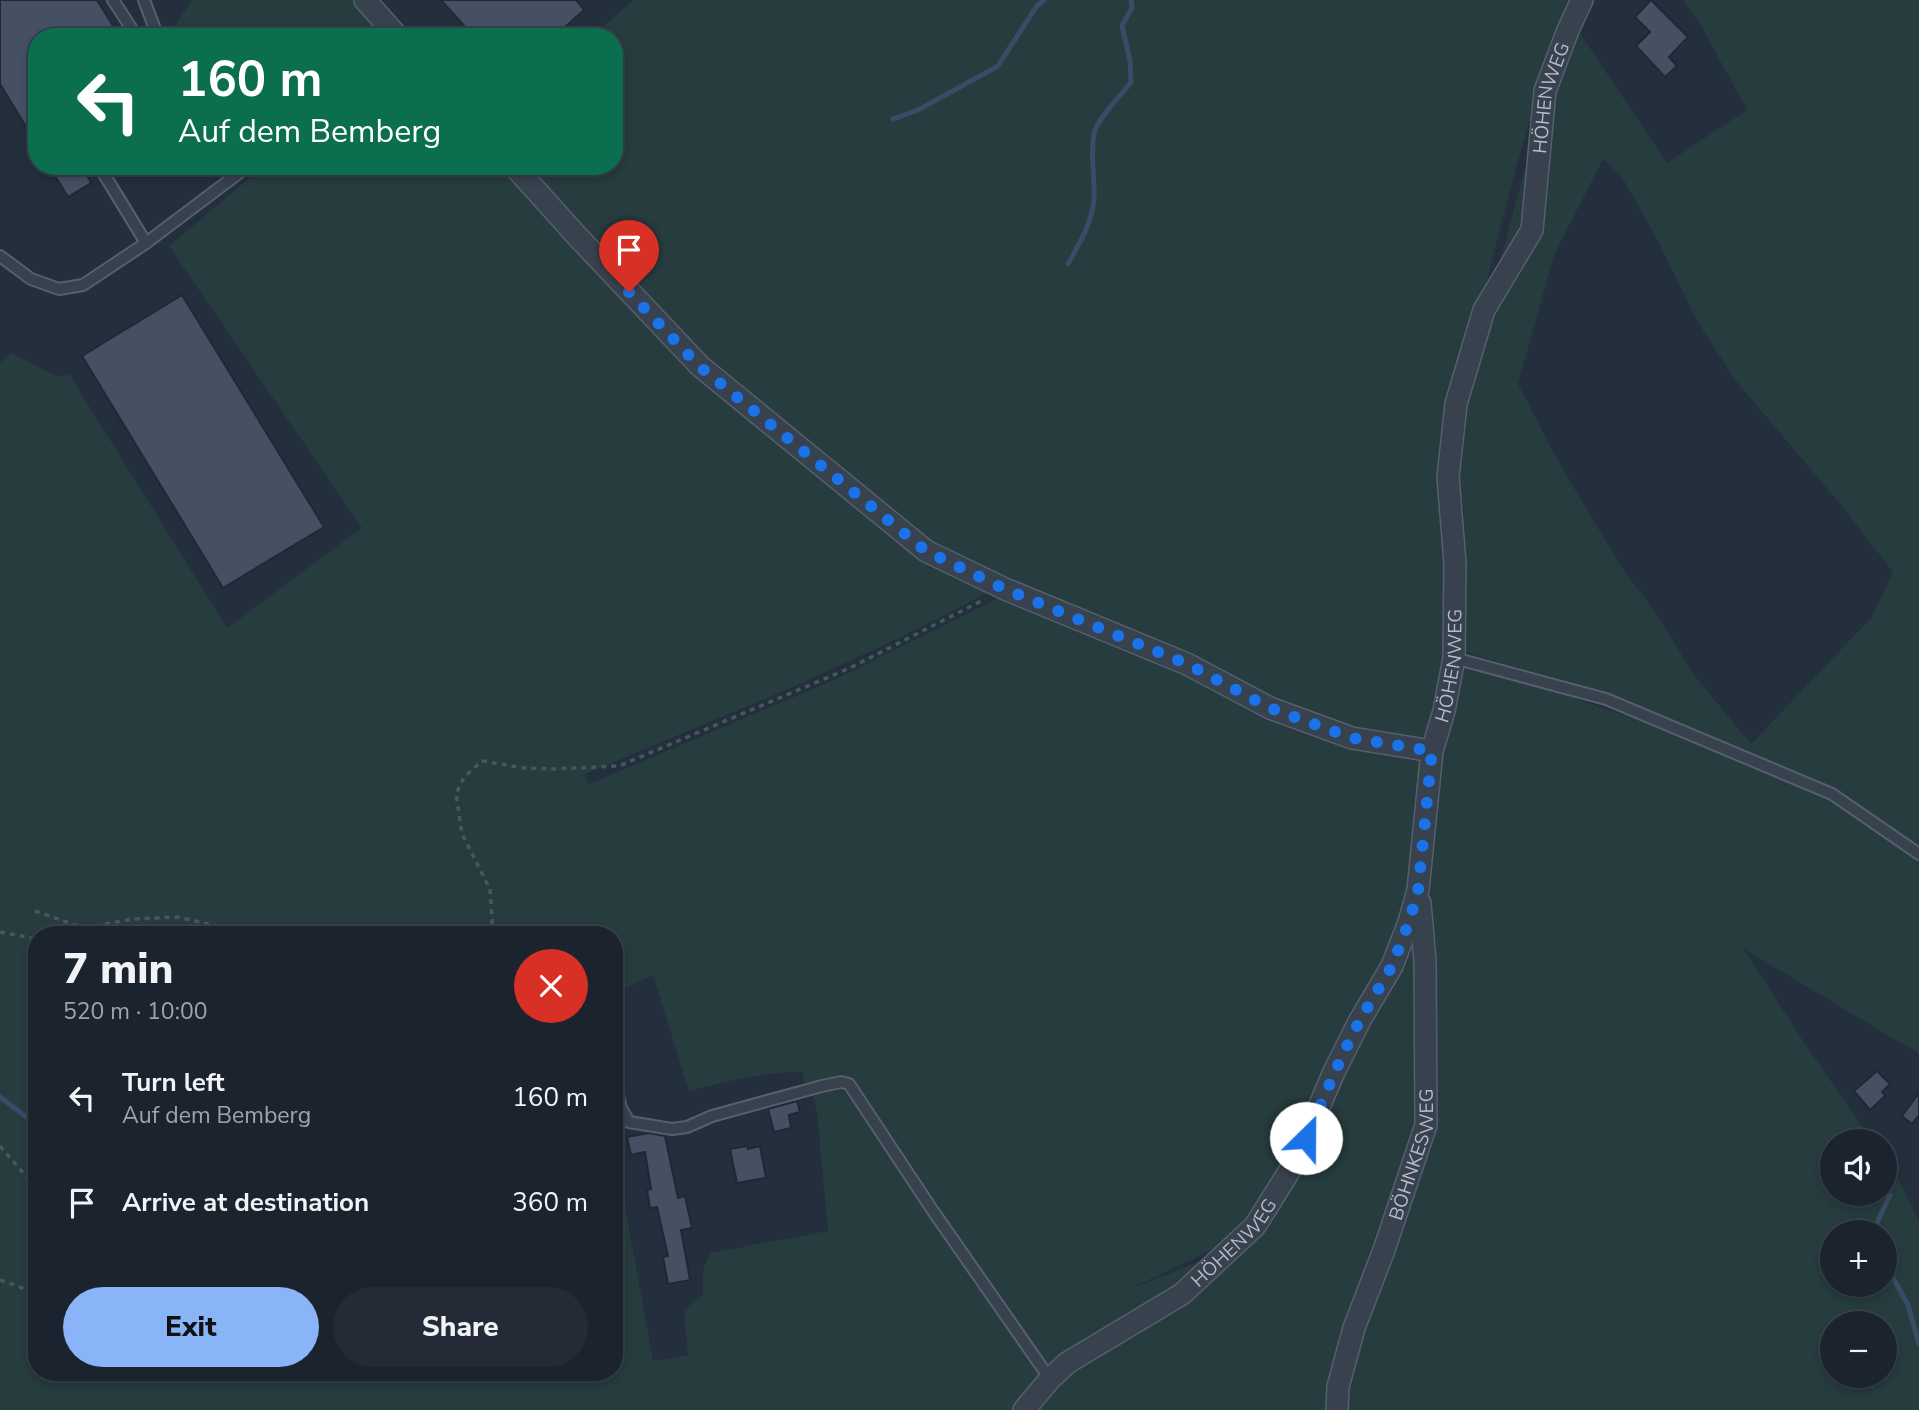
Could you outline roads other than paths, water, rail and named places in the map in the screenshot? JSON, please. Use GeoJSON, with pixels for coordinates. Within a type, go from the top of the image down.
{"type":"FeatureCollection","features":[{"type":"Feature","properties":{"kind":"street"},"geometry":{"type":"LineString","coordinates":[[365,0],[390,28]]}},
{"type":"Feature","properties":{"kind":"street","name":"HÖHENWEG"},"geometry":{"type":"LineString","coordinates":[[1024,1410],[1067,1363],[1182,1294],[1255,1226],[1297,1159],[1333,1074],[1360,1020],[1392,966],[1418,891],[1432,751],[1444,712],[1454,658],[1455,563],[1448,477],[1456,404],[1484,310],[1532,230],[1545,91],[1582,0]]}},
{"type":"Feature","properties":{"kind":"street"},"geometry":{"type":"LineString","coordinates":[[522,175],[699,366],[926,551],[1005,589],[1187,664],[1270,708],[1352,738],[1432,751]]}},
{"type":"Feature","properties":{"kind":"street","name":"BÖHNKESWEG"},"geometry":{"type":"LineString","coordinates":[[1337,1410],[1338,1387],[1354,1328],[1384,1250],[1426,1125],[1425,961],[1418,891]]}},
{"type":"Feature","properties":{"kind":"lane"},"geometry":{"type":"LineString","coordinates":[[113,0],[131,28]]}},
{"type":"Feature","properties":{"kind":"lane"},"geometry":{"type":"LineString","coordinates":[[144,0],[151,28]]}},
{"type":"Feature","properties":{"kind":"lane"},"geometry":{"type":"LineString","coordinates":[[104,175],[146,243]]}},
{"type":"Feature","properties":{"kind":"lane"},"geometry":{"type":"LineString","coordinates":[[0,256],[31,279],[59,289],[83,285],[146,243],[236,175]]}},
{"type":"Feature","properties":{"kind":"lane"},"geometry":{"type":"LineString","coordinates":[[1454,658],[1606,699],[1832,794],[1919,854]]}},
{"type":"Feature","properties":{"kind":"lane"},"geometry":{"type":"LineString","coordinates":[[623,1112],[629,1122],[672,1129],[687,1127],[712,1116],[822,1086],[841,1082],[849,1084],[918,1190],[1050,1379]]}},
{"type":"Feature","properties":{"kind":"waterway"},"geometry":{"type":"LineString","coordinates":[[893,119],[918,110],[998,66],[1036,7],[1044,0]]}},
{"type":"Feature","properties":{"kind":"waterway"},"geometry":{"type":"LineString","coordinates":[[1068,264],[1093,208],[1092,150],[1096,128],[1131,82],[1130,60],[1122,26],[1132,8],[1131,0]]}},
{"type":"Feature","properties":{"kind":"waterway"},"geometry":{"type":"LineString","coordinates":[[0,1097],[28,1118]]}},
{"type":"Feature","properties":{"kind":"waterway"},"geometry":{"type":"LineString","coordinates":[[1878,1220],[1885,1206]]}},
{"type":"Feature","properties":{"kind":"waterway"},"geometry":{"type":"LineString","coordinates":[[1897,1285],[1908,1305],[1919,1344]]}}]}
